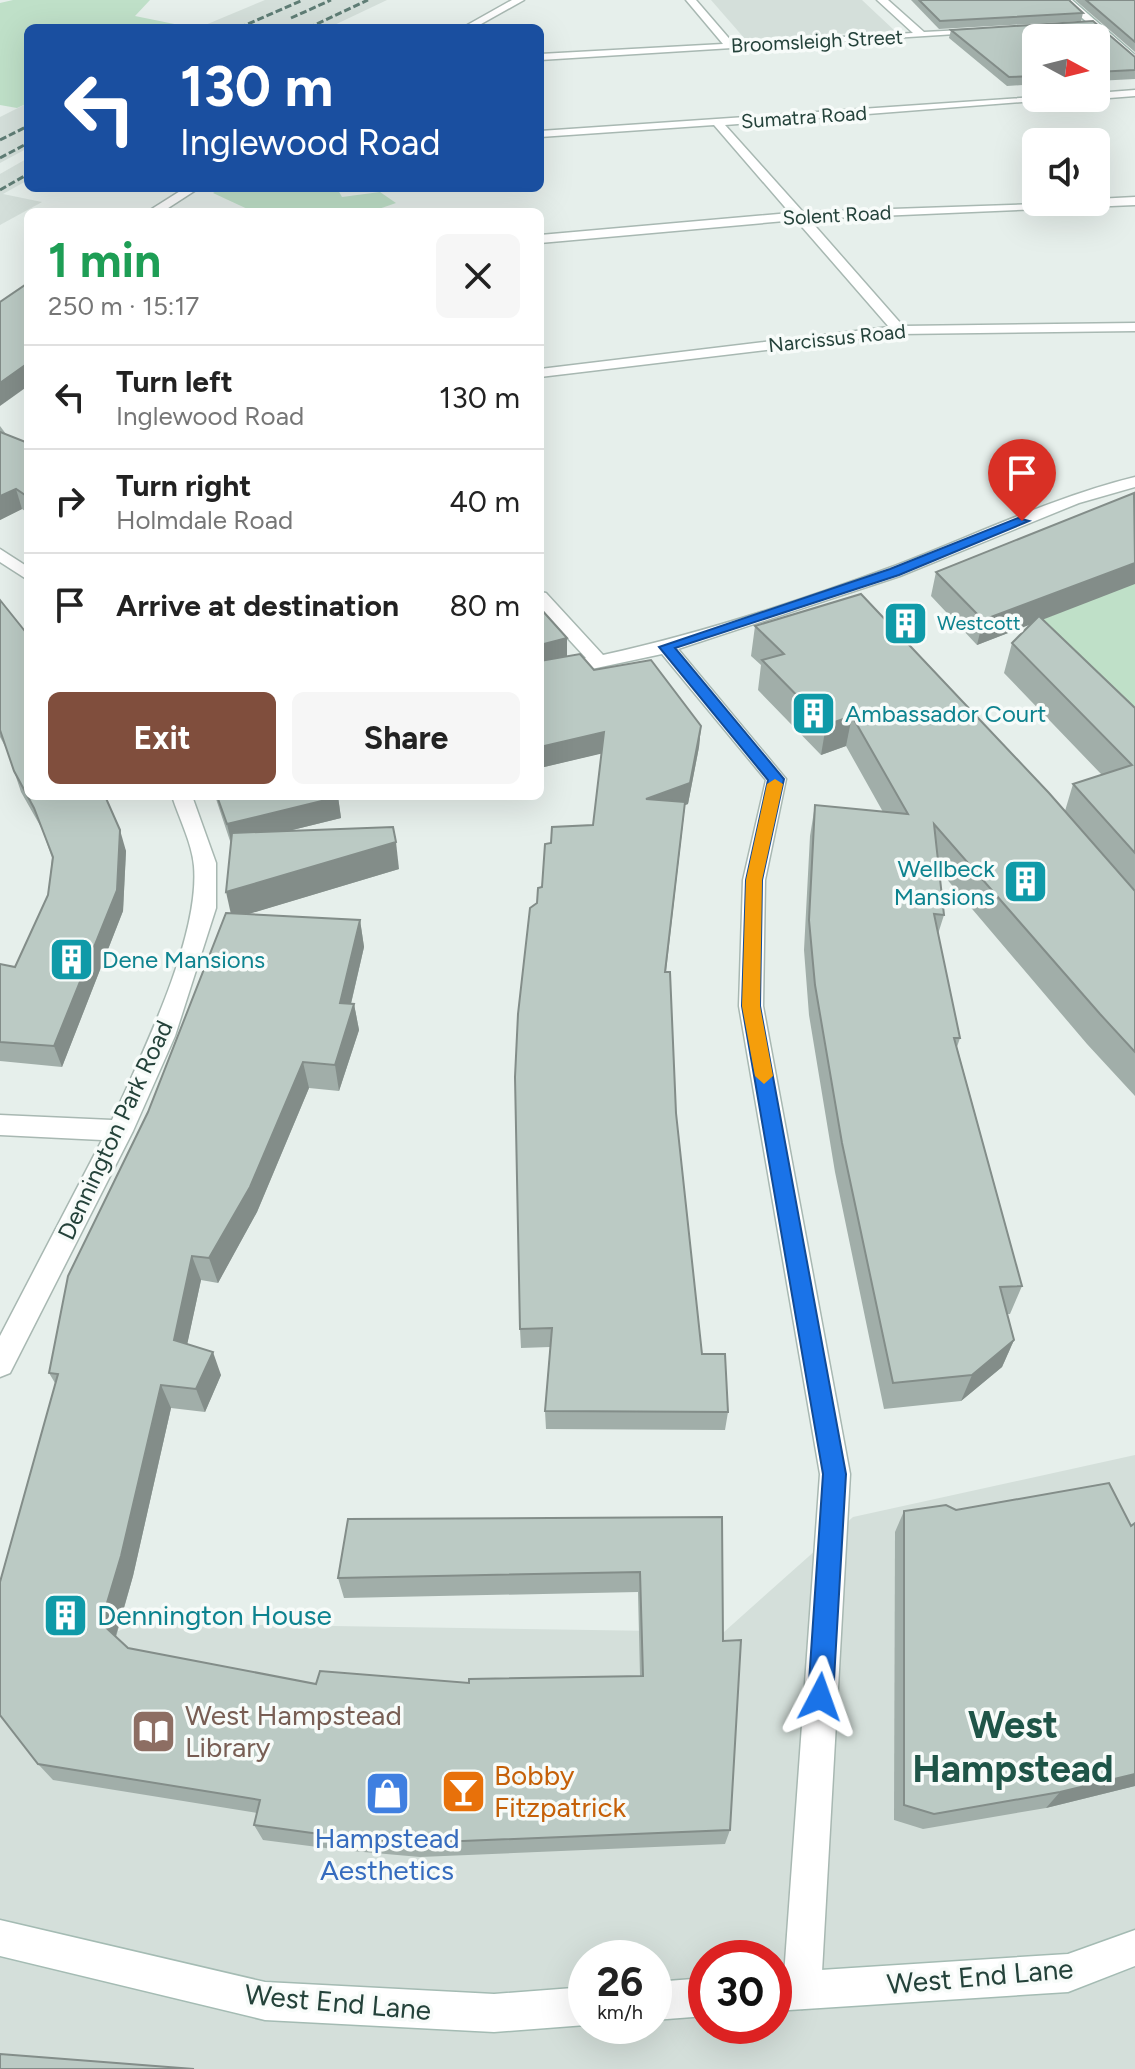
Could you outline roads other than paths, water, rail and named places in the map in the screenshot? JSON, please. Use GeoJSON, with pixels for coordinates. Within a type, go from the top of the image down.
{"type":"FeatureCollection","features":[{"type":"Feature","properties":{"kind":"street"},"geometry":{"type":"LineString","coordinates":[[474,24],[519,0]]}},
{"type":"Feature","properties":{"kind":"street"},"geometry":{"type":"LineString","coordinates":[[691,0],[730,46]]}},
{"type":"Feature","properties":{"kind":"street"},"geometry":{"type":"LineString","coordinates":[[882,0],[921,35]]}},
{"type":"Feature","properties":{"kind":"street"},"geometry":{"type":"LineString","coordinates":[[1066,0],[1091,24]]}},
{"type":"Feature","properties":{"kind":"street","name":"Broomsleigh Street"},"geometry":{"type":"LineString","coordinates":[[544,57],[1000,31]]}},
{"type":"Feature","properties":{"kind":"street"},"geometry":{"type":"LineString","coordinates":[[1110,40],[1135,60]]}},
{"type":"Feature","properties":{"kind":"street"},"geometry":{"type":"LineString","coordinates":[[1110,95],[1135,93]]}},
{"type":"Feature","properties":{"kind":"street","name":"Sumatra Road"},"geometry":{"type":"LineString","coordinates":[[544,134],[1022,101]]}},
{"type":"Feature","properties":{"kind":"street"},"geometry":{"type":"LineString","coordinates":[[718,123],[899,330]]}},
{"type":"Feature","properties":{"kind":"street"},"geometry":{"type":"LineString","coordinates":[[160,208],[186,192]]}},
{"type":"Feature","properties":{"kind":"street","name":"Solent Road"},"geometry":{"type":"LineString","coordinates":[[544,239],[802,216],[1135,201]]}},
{"type":"Feature","properties":{"kind":"street","name":"Narcissus Road"},"geometry":{"type":"LineString","coordinates":[[544,373],[899,330],[1135,327]]}},
{"type":"Feature","properties":{"kind":"street"},"geometry":{"type":"LineString","coordinates":[[544,673],[666,647],[894,572],[1073,500],[1135,482]]}},
{"type":"Feature","properties":{"kind":"street"},"geometry":{"type":"LineString","coordinates":[[0,554],[24,572]]}},
{"type":"Feature","properties":{"kind":"street"},"geometry":{"type":"LineString","coordinates":[[544,601],[598,660]]}},
{"type":"Feature","properties":{"kind":"street"},"geometry":{"type":"LineString","coordinates":[[666,647],[776,779],[754,880],[751,1006],[835,1474],[792,1947]]}},
{"type":"Feature","properties":{"kind":"street","name":"Dennington Park Road"},"geometry":{"type":"LineString","coordinates":[[0,1364],[120,1131],[163,1036],[205,908],[205,863],[183,800]]}},
{"type":"Feature","properties":{"kind":"street"},"geometry":{"type":"LineString","coordinates":[[0,1125],[120,1131]]}},
{"type":"Feature","properties":{"kind":"street","name":"West End Lane"},"geometry":{"type":"LineString","coordinates":[[0,1938],[265,2001],[494,2013],[568,2007]]}},
{"type":"Feature","properties":{"kind":"street","name":"West End Lane"},"geometry":{"type":"LineString","coordinates":[[792,1991],[1068,1973],[1135,1948]]}},
{"type":"Feature","properties":{"kind":"railway"},"geometry":{"type":"LineString","coordinates":[[248,24],[303,0]]}},
{"type":"Feature","properties":{"kind":"railway"},"geometry":{"type":"LineString","coordinates":[[291,18],[331,0]]}},
{"type":"Feature","properties":{"kind":"railway"},"geometry":{"type":"LineString","coordinates":[[317,24],[368,0]]}},
{"type":"Feature","properties":{"kind":"railway"},"geometry":{"type":"LineString","coordinates":[[0,140],[24,128]]}},
{"type":"Feature","properties":{"kind":"railway"},"geometry":{"type":"LineString","coordinates":[[0,158],[24,145]]}},
{"type":"Feature","properties":{"kind":"railway"},"geometry":{"type":"LineString","coordinates":[[0,190],[24,176]]}},
{"type":"Feature","properties":{"kind":"place","name":"Westcott"},"geometry":{"type":"Point","coordinates":[906,623]}},
{"type":"Feature","properties":{"kind":"place","name":"Ambassador Court"},"geometry":{"type":"Point","coordinates":[814,713]}},
{"type":"Feature","properties":{"kind":"place","name":"Wellbeck Mansions"},"geometry":{"type":"Point","coordinates":[1026,882]}},
{"type":"Feature","properties":{"kind":"place","name":"Dene Mansions"},"geometry":{"type":"Point","coordinates":[71,959]}},
{"type":"Feature","properties":{"kind":"place","name":"Dennington House"},"geometry":{"type":"Point","coordinates":[66,1615]}},
{"type":"Feature","properties":{"kind":"place","name":"West Hampstead Library"},"geometry":{"type":"Point","coordinates":[154,1731]}},
{"type":"Feature","properties":{"kind":"place","name":"Bobby Fitzpatrick"},"geometry":{"type":"Point","coordinates":[463,1791]}},
{"type":"Feature","properties":{"kind":"place","name":"Hampstead Aesthetics"},"geometry":{"type":"Point","coordinates":[387,1793]}},
{"type":"Feature","properties":{"kind":"district","name":"West Hampstead"},"geometry":{"type":"Point","coordinates":[1013,1747]}}]}
